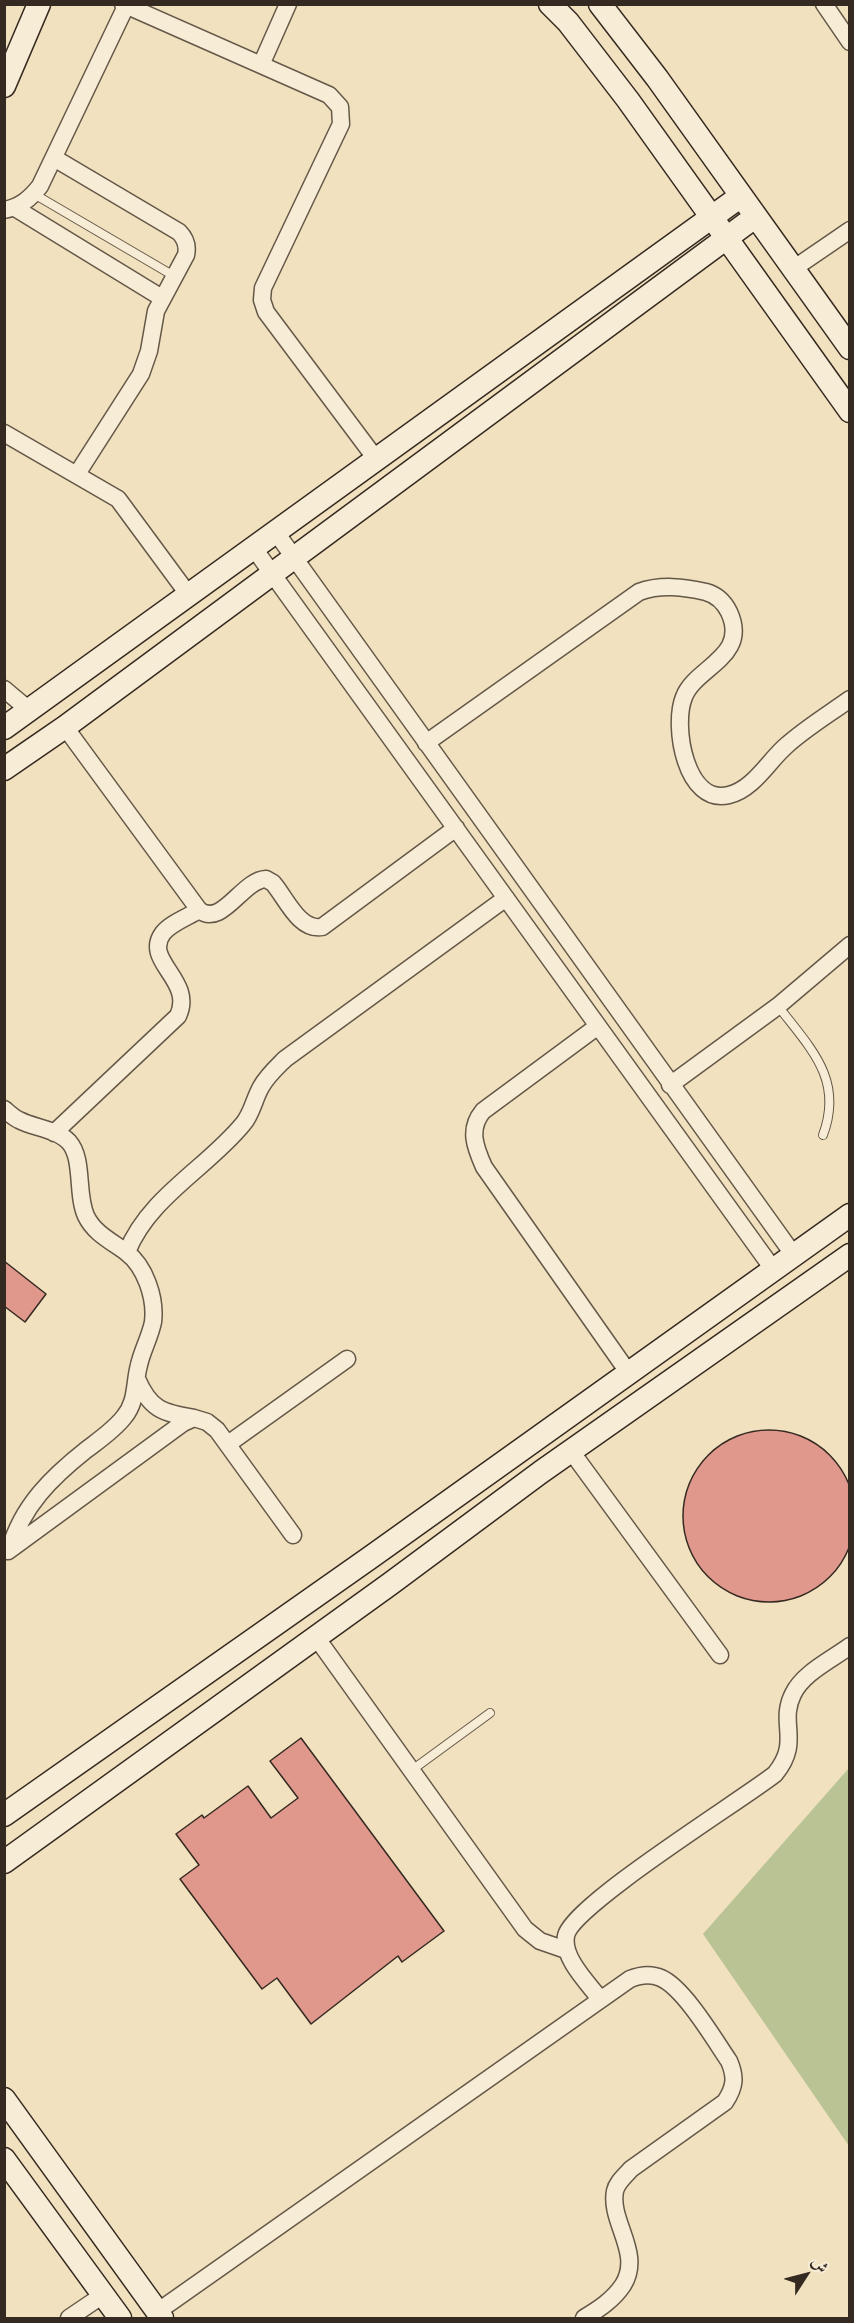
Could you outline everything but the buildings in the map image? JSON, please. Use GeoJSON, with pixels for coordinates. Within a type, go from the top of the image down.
{"type":"FeatureCollection","features":[{"type":"Feature","properties":{"kind":"street"},"geometry":{"type":"LineString","coordinates":[[4,86],[39,4]]}},
{"type":"Feature","properties":{"kind":"street"},"geometry":{"type":"LineString","coordinates":[[261,65],[288,4]]}},
{"type":"Feature","properties":{"kind":"street"},"geometry":{"type":"LineString","coordinates":[[550,4],[568,22],[628,100],[849,411]]}},
{"type":"Feature","properties":{"kind":"street"},"geometry":{"type":"LineString","coordinates":[[824,4],[849,42]]}},
{"type":"Feature","properties":{"kind":"street"},"geometry":{"type":"LineString","coordinates":[[162,298],[10,209],[33,194],[54,158],[125,5],[329,95],[340,107],[341,124],[263,288],[263,306],[376,459]]}},
{"type":"Feature","properties":{"kind":"street"},"geometry":{"type":"LineString","coordinates":[[609,10],[849,348]]}},
{"type":"Feature","properties":{"kind":"street"},"geometry":{"type":"LineString","coordinates":[[54,158],[179,232],[186,242],[187,249],[156,311],[149,351],[141,374],[77,474]]}},
{"type":"Feature","properties":{"kind":"street"},"geometry":{"type":"LineString","coordinates":[[4,728],[741,196]]}},
{"type":"Feature","properties":{"kind":"street"},"geometry":{"type":"LineString","coordinates":[[4,769],[65,728],[755,217]]}},
{"type":"Feature","properties":{"kind":"street"},"geometry":{"type":"LineString","coordinates":[[793,269],[849,230]]}},
{"type":"Feature","properties":{"kind":"street"},"geometry":{"type":"LineString","coordinates":[[4,433],[111,493],[124,506],[188,594]]}},
{"type":"Feature","properties":{"kind":"street"},"geometry":{"type":"LineString","coordinates":[[275,531],[722,1158],[793,1254]]}},
{"type":"Feature","properties":{"kind":"street"},"geometry":{"type":"LineString","coordinates":[[253,547],[773,1269]]}},
{"type":"Feature","properties":{"kind":"street"},"geometry":{"type":"LineString","coordinates":[[426,743],[639,592],[650,588],[683,586],[715,594],[727,608],[733,620],[729,648],[719,662],[687,690],[680,713],[681,743],[691,776],[703,790],[713,796],[730,795],[747,786],[786,745],[849,699]]}},
{"type":"Feature","properties":{"kind":"street"},"geometry":{"type":"LineString","coordinates":[[4,688],[28,710]]}},
{"type":"Feature","properties":{"kind":"street"},"geometry":{"type":"LineString","coordinates":[[366,702],[374,694],[392,695]]}},
{"type":"Feature","properties":{"kind":"street"},"geometry":{"type":"LineString","coordinates":[[65,728],[199,910],[209,915],[216,914],[255,882],[266,879],[273,883],[305,924],[316,928],[322,927],[456,828]]}},
{"type":"Feature","properties":{"kind":"street"},"geometry":{"type":"LineString","coordinates":[[127,1252],[143,1224],[161,1202],[244,1124],[260,1089],[270,1074],[285,1059],[506,898]]}},
{"type":"Feature","properties":{"kind":"street"},"geometry":{"type":"LineString","coordinates":[[54,1132],[178,1016],[182,1008],[181,990],[159,955],[159,940],[168,929],[199,910]]}},
{"type":"Feature","properties":{"kind":"street"},"geometry":{"type":"LineString","coordinates":[[670,1084],[778,1006],[849,945]]}},
{"type":"Feature","properties":{"kind":"street"},"geometry":{"type":"LineString","coordinates":[[598,1026],[483,1111],[476,1119],[473,1138],[484,1167],[628,1372]]}},
{"type":"Feature","properties":{"kind":"street"},"geometry":{"type":"LineString","coordinates":[[4,1109],[17,1120],[54,1132],[73,1147],[77,1159],[81,1204],[90,1223],[107,1239],[127,1252],[137,1263],[150,1293],[153,1311],[153,1321],[136,1378],[134,1398],[124,1418],[64,1468],[31,1503],[7,1551]]}},
{"type":"Feature","properties":{"kind":"street"},"geometry":{"type":"LineString","coordinates":[[701,1167],[713,1167],[722,1158]]}},
{"type":"Feature","properties":{"kind":"street"},"geometry":{"type":"LineString","coordinates":[[4,1815],[327,1588],[849,1215]]}},
{"type":"Feature","properties":{"kind":"street"},"geometry":{"type":"LineString","coordinates":[[4,1862],[571,1451],[848,1258]]}},
{"type":"Feature","properties":{"kind":"street"},"geometry":{"type":"LineString","coordinates":[[228,1444],[348,1359]]}},
{"type":"Feature","properties":{"kind":"street"},"geometry":{"type":"LineString","coordinates":[[136,1378],[147,1400],[154,1405],[176,1415],[207,1422],[217,1430],[292,1535]]}},
{"type":"Feature","properties":{"kind":"street"},"geometry":{"type":"LineString","coordinates":[[7,1551],[183,1423],[194,1418]]}},
{"type":"Feature","properties":{"kind":"street"},"geometry":{"type":"LineString","coordinates":[[571,1451],[720,1655]]}},
{"type":"Feature","properties":{"kind":"street"},"geometry":{"type":"LineString","coordinates":[[327,1588],[325,1597],[327,1607],[332,1615],[340,1620]]}},
{"type":"Feature","properties":{"kind":"street"},"geometry":{"type":"LineString","coordinates":[[316,1637],[525,1929],[540,1941],[566,1950]]}},
{"type":"Feature","properties":{"kind":"street"},"geometry":{"type":"LineString","coordinates":[[600,1999],[566,1950],[566,1936],[570,1926],[619,1884],[775,1774],[788,1753],[790,1742],[787,1717],[792,1695],[806,1678],[849,1646]]}},
{"type":"Feature","properties":{"kind":"street"},"geometry":{"type":"LineString","coordinates":[[179,1692],[187,1711],[185,1731]]}},
{"type":"Feature","properties":{"kind":"street"},"geometry":{"type":"LineString","coordinates":[[7,2108],[160,2315],[600,1999],[630,1979],[649,1974],[670,1983],[682,1996],[729,2061],[734,2080],[731,2093],[725,2102],[631,2169],[619,2182],[615,2190],[615,2200],[627,2245],[628,2274],[617,2293],[584,2319]]}},
{"type":"Feature","properties":{"kind":"street"},"geometry":{"type":"LineString","coordinates":[[4,2159],[120,2319]]}},
{"type":"Feature","properties":{"kind":"street"},"geometry":{"type":"LineString","coordinates":[[69,2319],[103,2295]]}},
{"type":"Feature","properties":{"kind":"lane"},"geometry":{"type":"LineString","coordinates":[[33,194],[174,276]]}},
{"type":"Feature","properties":{"kind":"lane"},"geometry":{"type":"LineString","coordinates":[[778,1006],[825,1072],[829,1085],[830,1110],[823,1135]]}},
{"type":"Feature","properties":{"kind":"lane"},"geometry":{"type":"LineString","coordinates":[[412,1770],[490,1713]]}},
{"type":"Feature","properties":{"kind":"green space"},"geometry":{"type":"Polygon","coordinates":[[[849,1768],[849,2146],[703,1934],[849,1768]]]}}]}
